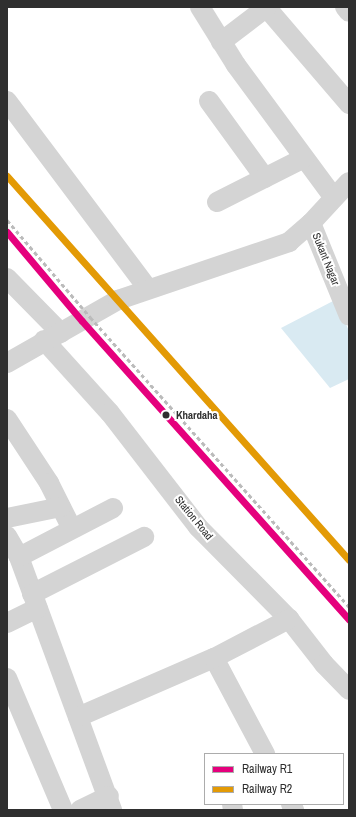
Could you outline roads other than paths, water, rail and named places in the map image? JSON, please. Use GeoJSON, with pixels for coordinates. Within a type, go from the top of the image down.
{"type":"FeatureCollection","features":[{"type":"Feature","properties":{"kind":"street"},"geometry":{"type":"LineString","coordinates":[[7,363],[118,300],[289,242],[311,224],[345,188],[304,158],[221,42],[200,7]]}},
{"type":"Feature","properties":{"kind":"street"},"geometry":{"type":"LineString","coordinates":[[221,42],[266,7],[349,104]]}},
{"type":"Feature","properties":{"kind":"street"},"geometry":{"type":"LineString","coordinates":[[345,7],[349,12]]}},
{"type":"Feature","properties":{"kind":"street"},"geometry":{"type":"LineString","coordinates":[[7,101],[148,289]]}},
{"type":"Feature","properties":{"kind":"street"},"geometry":{"type":"LineString","coordinates":[[209,101],[265,178]]}},
{"type":"Feature","properties":{"kind":"street"},"geometry":{"type":"LineString","coordinates":[[217,202],[304,158]]}},
{"type":"Feature","properties":{"kind":"street","name":"Sukant Nagar"},"geometry":{"type":"LineString","coordinates":[[311,224],[349,316]]}},
{"type":"Feature","properties":{"kind":"street","name":"Station Road"},"geometry":{"type":"LineString","coordinates":[[7,278],[148,459],[198,527],[289,619],[324,664],[349,690]]}},
{"type":"Feature","properties":{"kind":"street"},"geometry":{"type":"LineString","coordinates":[[7,419],[49,483],[72,529]]}},
{"type":"Feature","properties":{"kind":"street"},"geometry":{"type":"LineString","coordinates":[[7,518],[61,507]]}},
{"type":"Feature","properties":{"kind":"street"},"geometry":{"type":"LineString","coordinates":[[19,557],[113,508]]}},
{"type":"Feature","properties":{"kind":"street"},"geometry":{"type":"LineString","coordinates":[[7,536],[19,557],[110,803],[80,810]]}},
{"type":"Feature","properties":{"kind":"street"},"geometry":{"type":"LineString","coordinates":[[8,619],[35,601],[144,536]]}},
{"type":"Feature","properties":{"kind":"street"},"geometry":{"type":"LineString","coordinates":[[78,717],[214,658],[289,619]]}},
{"type":"Feature","properties":{"kind":"street"},"geometry":{"type":"LineString","coordinates":[[214,658],[264,753]]}},
{"type":"Feature","properties":{"kind":"street"},"geometry":{"type":"LineString","coordinates":[[7,678],[64,810]]}},
{"type":"Feature","properties":{"kind":"railway"},"geometry":{"type":"LineString","coordinates":[[7,220],[90,317],[349,607]]}},
{"type":"Feature","properties":{"kind":"railway"},"geometry":{"type":"LineString","coordinates":[[7,232],[82,321],[349,620]]}},
{"type":"Feature","properties":{"kind":"rail line","name":"R2"},"geometry":{"type":"LineString","coordinates":[[7,176],[349,560]]}},
{"type":"Feature","properties":{"kind":"rail line","name":"R1"},"geometry":{"type":"LineString","coordinates":[[7,232],[82,321],[349,620]]}},
{"type":"Feature","properties":{"kind":"place","name":"Khardaha"},"geometry":{"type":"Point","coordinates":[166,415]}}]}
